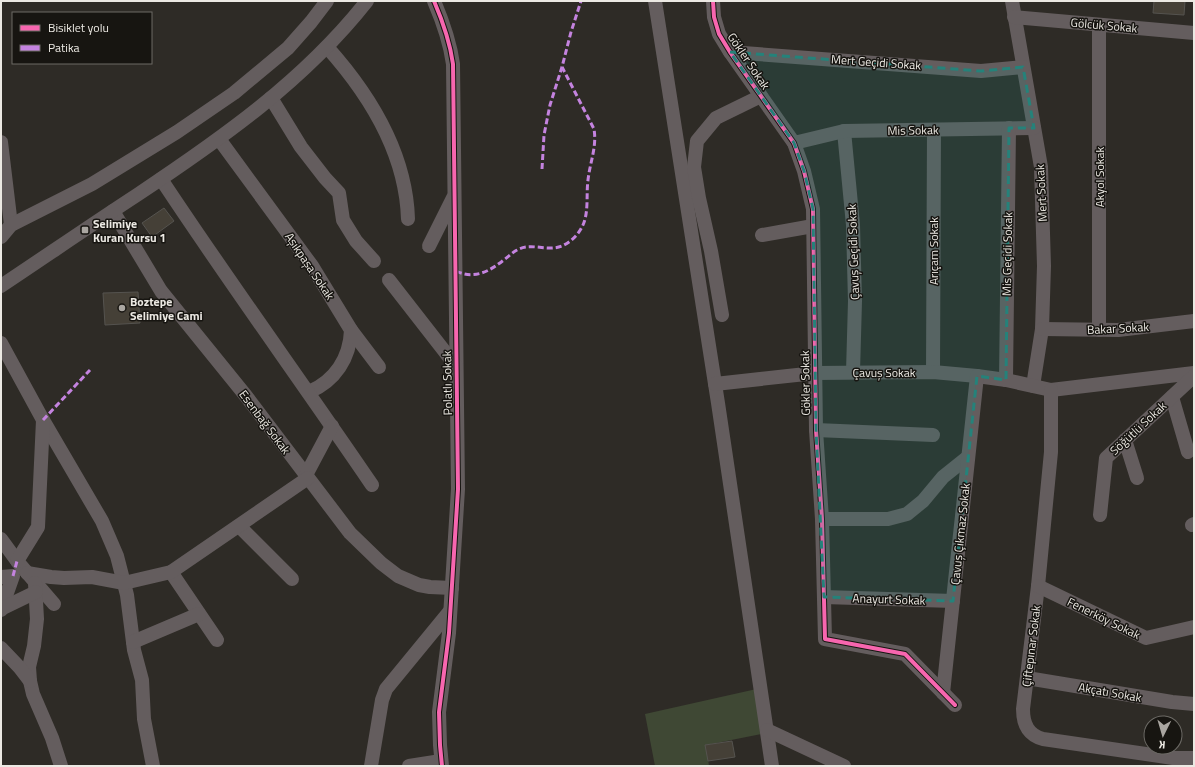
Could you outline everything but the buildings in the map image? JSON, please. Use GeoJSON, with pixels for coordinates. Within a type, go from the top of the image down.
{"type":"FeatureCollection","features":[{"type":"Feature","properties":{"kind":"street"},"geometry":{"type":"LineString","coordinates":[[1,237],[12,225],[92,184],[206,113],[234,93],[275,60],[311,22],[327,1]]}},
{"type":"Feature","properties":{"kind":"street"},"geometry":{"type":"LineString","coordinates":[[1,286],[219,139],[271,98],[327,47],[367,1]]}},
{"type":"Feature","properties":{"kind":"street","name":"Polatlı Sokak"},"geometry":{"type":"LineString","coordinates":[[434,1],[446,33],[453,64],[458,489],[448,649],[440,712],[442,764]]}},
{"type":"Feature","properties":{"kind":"street"},"geometry":{"type":"LineString","coordinates":[[655,1],[715,384],[772,766]]}},
{"type":"Feature","properties":{"kind":"street","name":"Gökler Sokak"},"geometry":{"type":"LineString","coordinates":[[713,1],[714,17],[718,30],[730,52],[794,143],[808,183],[813,226],[816,430],[822,519],[825,639],[905,654],[955,705]]}},
{"type":"Feature","properties":{"kind":"street","name":"Mert Sokak"},"geometry":{"type":"LineString","coordinates":[[1012,1],[1034,128],[1041,181],[1044,266],[1042,329],[1033,386]]}},
{"type":"Feature","properties":{"kind":"street","name":"Gölcük Sokak"},"geometry":{"type":"LineString","coordinates":[[1014,17],[1194,33]]}},
{"type":"Feature","properties":{"kind":"street","name":"Akyol Sokak"},"geometry":{"type":"LineString","coordinates":[[1099,24],[1099,330]]}},
{"type":"Feature","properties":{"kind":"street"},"geometry":{"type":"LineString","coordinates":[[327,47],[341,62],[365,95],[390,142],[398,159],[407,195],[408,219]]}},
{"type":"Feature","properties":{"kind":"street","name":"Mert Geçidi Sokak"},"geometry":{"type":"LineString","coordinates":[[730,52],[981,71],[1023,67]]}},
{"type":"Feature","properties":{"kind":"street"},"geometry":{"type":"LineString","coordinates":[[722,315],[694,167],[697,141],[716,118],[761,96]]}},
{"type":"Feature","properties":{"kind":"street"},"geometry":{"type":"LineString","coordinates":[[271,98],[301,147],[325,178],[339,193],[343,220],[356,241],[374,261]]}},
{"type":"Feature","properties":{"kind":"street","name":"Mis Geçidi Sokak"},"geometry":{"type":"LineString","coordinates":[[1006,380],[1009,128]]}},
{"type":"Feature","properties":{"kind":"street","name":"Mis Sokak"},"geometry":{"type":"LineString","coordinates":[[794,143],[844,131],[1034,128]]}},
{"type":"Feature","properties":{"kind":"street","name":"Arıçam Sokak"},"geometry":{"type":"LineString","coordinates":[[933,372],[934,130]]}},
{"type":"Feature","properties":{"kind":"street","name":"Çavuş Geçidi Sokak"},"geometry":{"type":"LineString","coordinates":[[844,131],[853,225],[855,301],[853,372]]}},
{"type":"Feature","properties":{"kind":"street","name":"Aşıkpaşa Sokak"},"geometry":{"type":"LineString","coordinates":[[219,139],[312,266],[352,330],[379,367]]}},
{"type":"Feature","properties":{"kind":"street"},"geometry":{"type":"LineString","coordinates":[[1,142],[12,225]]}},
{"type":"Feature","properties":{"kind":"street"},"geometry":{"type":"LineString","coordinates":[[161,179],[239,295],[309,392],[372,485]]}},
{"type":"Feature","properties":{"kind":"street"},"geometry":{"type":"LineString","coordinates":[[429,246],[454,196]]}},
{"type":"Feature","properties":{"kind":"street","name":"Esenbağ Sokak"},"geometry":{"type":"LineString","coordinates":[[113,211],[161,290],[246,396],[350,533],[389,570],[398,576],[419,585],[452,588]]}},
{"type":"Feature","properties":{"kind":"street"},"geometry":{"type":"LineString","coordinates":[[762,235],[813,226]]}},
{"type":"Feature","properties":{"kind":"street"},"geometry":{"type":"LineString","coordinates":[[389,280],[456,366]]}},
{"type":"Feature","properties":{"kind":"street","name":"Bakar Sokak"},"geometry":{"type":"LineString","coordinates":[[1042,329],[1118,330],[1194,321]]}},
{"type":"Feature","properties":{"kind":"street"},"geometry":{"type":"LineString","coordinates":[[309,392],[324,384],[337,372],[348,351],[352,330]]}},
{"type":"Feature","properties":{"kind":"street"},"geometry":{"type":"LineString","coordinates":[[1,343],[102,521],[117,556],[124,583],[133,642],[142,680],[144,719],[153,766]]}},
{"type":"Feature","properties":{"kind":"street","name":"Çavuş Sokak"},"geometry":{"type":"LineString","coordinates":[[715,384],[815,373],[933,372],[1006,380],[1051,390]]}},
{"type":"Feature","properties":{"kind":"street"},"geometry":{"type":"LineString","coordinates":[[1051,390],[1194,373]]}},
{"type":"Feature","properties":{"kind":"street","name":"Çavuş Çıkmaz Sokak"},"geometry":{"type":"LineString","coordinates":[[943,693],[977,376]]}},
{"type":"Feature","properties":{"kind":"street","name":"Söğütlü Sokak"},"geometry":{"type":"LineString","coordinates":[[1100,515],[1106,458],[1194,376]]}},
{"type":"Feature","properties":{"kind":"street","name":"Çiftepınar Sokak"},"geometry":{"type":"LineString","coordinates":[[1051,390],[1051,452],[1023,718],[1028,730],[1034,736],[1043,739],[1143,754]]}},
{"type":"Feature","properties":{"kind":"street"},"geometry":{"type":"LineString","coordinates":[[1172,397],[1188,452]]}},
{"type":"Feature","properties":{"kind":"street"},"geometry":{"type":"LineString","coordinates":[[17,561],[38,527],[44,420]]}},
{"type":"Feature","properties":{"kind":"street"},"geometry":{"type":"LineString","coordinates":[[1,609],[32,583],[51,577],[92,577],[124,583],[171,572],[239,526],[307,476],[332,426]]}},
{"type":"Feature","properties":{"kind":"street"},"geometry":{"type":"LineString","coordinates":[[816,430],[933,435]]}},
{"type":"Feature","properties":{"kind":"street"},"geometry":{"type":"LineString","coordinates":[[1126,440],[1137,478]]}},
{"type":"Feature","properties":{"kind":"street"},"geometry":{"type":"LineString","coordinates":[[822,519],[888,519],[907,514],[922,501],[943,477],[968,457]]}},
{"type":"Feature","properties":{"kind":"street"},"geometry":{"type":"LineString","coordinates":[[239,526],[292,579]]}},
{"type":"Feature","properties":{"kind":"street"},"geometry":{"type":"LineString","coordinates":[[1,539],[32,583],[54,604]]}},
{"type":"Feature","properties":{"kind":"street"},"geometry":{"type":"LineString","coordinates":[[171,572],[217,640]]}},
{"type":"Feature","properties":{"kind":"street"},"geometry":{"type":"LineString","coordinates":[[1,577],[13,576],[1,609]]}},
{"type":"Feature","properties":{"kind":"street"},"geometry":{"type":"LineString","coordinates":[[32,583],[36,629],[30,667],[30,681],[33,694],[52,738],[61,766]]}},
{"type":"Feature","properties":{"kind":"street","name":"Fenerköy Sokak"},"geometry":{"type":"LineString","coordinates":[[1038,586],[1146,638],[1194,627]]}},
{"type":"Feature","properties":{"kind":"street","name":"Anayurt Sokak"},"geometry":{"type":"LineString","coordinates":[[824,597],[953,601]]}},
{"type":"Feature","properties":{"kind":"street"},"geometry":{"type":"LineString","coordinates":[[371,766],[382,700],[386,689],[450,611]]}},
{"type":"Feature","properties":{"kind":"street"},"geometry":{"type":"LineString","coordinates":[[133,642],[199,614]]}},
{"type":"Feature","properties":{"kind":"street"},"geometry":{"type":"LineString","coordinates":[[1,648],[30,681]]}},
{"type":"Feature","properties":{"kind":"street","name":"Akçatı Sokak"},"geometry":{"type":"LineString","coordinates":[[1027,678],[1172,702],[1194,704]]}},
{"type":"Feature","properties":{"kind":"street"},"geometry":{"type":"LineString","coordinates":[[767,730],[844,766]]}},
{"type":"Feature","properties":{"kind":"street"},"geometry":{"type":"LineString","coordinates":[[1144,755],[1155,766]]}},
{"type":"Feature","properties":{"kind":"street","name":"Çiftepınar Sokak"},"geometry":{"type":"LineString","coordinates":[[1150,755],[1173,758],[1194,758]]}},
{"type":"Feature","properties":{"kind":"street"},"geometry":{"type":"LineString","coordinates":[[409,766],[442,764]]}},
{"type":"Feature","properties":{"kind":"highlighted area"},"geometry":{"type":"Polygon","coordinates":[[[730,52],[981,71],[1023,67],[1034,128],[1009,128],[1006,380],[977,376],[953,601],[824,597],[816,430],[813,209],[804,171],[794,143],[730,52]]]}},
{"type":"Feature","properties":{"kind":"green space"},"geometry":{"type":"Polygon","coordinates":[[[761,688],[767,733],[706,745],[709,766],[655,766],[645,714],[761,688]]]}},
{"type":"Feature","properties":{"kind":"marked path"},"geometry":{"type":"LineString","coordinates":[[542,169],[544,135],[550,105],[581,1]]}},
{"type":"Feature","properties":{"kind":"marked path"},"geometry":{"type":"LineString","coordinates":[[456,271],[470,275],[482,273],[494,267],[522,248],[556,248],[562,246],[572,240],[583,225],[587,209],[588,180],[595,136],[594,129],[562,67]]}},
{"type":"Feature","properties":{"kind":"marked path"},"geometry":{"type":"LineString","coordinates":[[43,420],[90,370]]}},
{"type":"Feature","properties":{"kind":"marked path"},"geometry":{"type":"LineString","coordinates":[[13,576],[17,561]]}},
{"type":"Feature","properties":{"kind":"cycle path"},"geometry":{"type":"LineString","coordinates":[[434,1],[446,32],[453,64],[458,489],[449,633],[439,712],[442,766]]}},
{"type":"Feature","properties":{"kind":"cycle path"},"geometry":{"type":"LineString","coordinates":[[713,1],[714,17],[719,34],[794,143],[804,171],[813,209],[816,430],[822,519],[825,639],[905,654],[955,705]]}},
{"type":"Feature","properties":{"kind":"place","name":"Selimiye Kuran Kursu 1"},"geometry":{"type":"Point","coordinates":[85,230]}},
{"type":"Feature","properties":{"kind":"place","name":"Boztepe Selimiye Cami"},"geometry":{"type":"Point","coordinates":[122,308]}}]}
